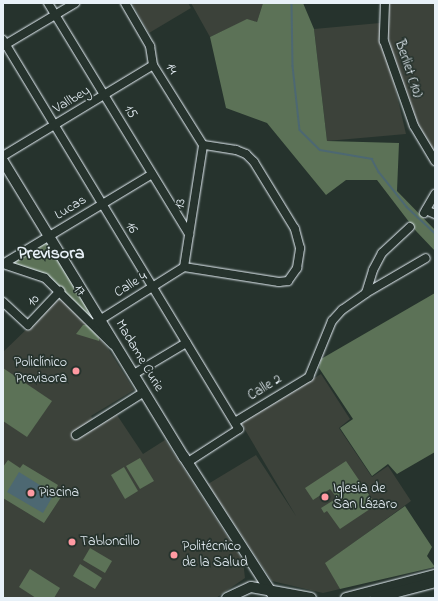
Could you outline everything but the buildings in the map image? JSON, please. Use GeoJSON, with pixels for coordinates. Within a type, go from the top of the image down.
{"type":"FeatureCollection","features":[{"type":"Feature","properties":{"kind":"main road","name":"Madame Curie"},"geometry":{"type":"LineString","coordinates":[[3,161],[51,236],[96,322],[123,356],[144,392],[268,588],[279,596]]}},
{"type":"Feature","properties":{"kind":"main road"},"geometry":{"type":"LineString","coordinates":[[227,598],[247,587],[255,574],[253,565]]}},
{"type":"Feature","properties":{"kind":"main road"},"geometry":{"type":"LineString","coordinates":[[346,598],[408,590],[435,575]]}},
{"type":"Feature","properties":{"kind":"main road"},"geometry":{"type":"LineString","coordinates":[[375,598],[435,582]]}},
{"type":"Feature","properties":{"kind":"main road"},"geometry":{"type":"LineString","coordinates":[[247,587],[268,588]]}},
{"type":"Feature","properties":{"kind":"main road"},"geometry":{"type":"LineString","coordinates":[[279,596],[311,598]]}},
{"type":"Feature","properties":{"kind":"street","name":"15"},"geometry":{"type":"LineString","coordinates":[[48,3],[189,234]]}},
{"type":"Feature","properties":{"kind":"street"},"geometry":{"type":"LineString","coordinates":[[4,43],[75,3]]}},
{"type":"Feature","properties":{"kind":"street","name":"14"},"geometry":{"type":"LineString","coordinates":[[125,3],[150,46],[153,65],[203,145]]}},
{"type":"Feature","properties":{"kind":"street","name":"Berliet (10)"},"geometry":{"type":"LineString","coordinates":[[385,3],[384,42],[414,126],[435,161]]}},
{"type":"Feature","properties":{"kind":"street","name":"16"},"geometry":{"type":"LineString","coordinates":[[4,43],[53,126],[237,426]]}},
{"type":"Feature","properties":{"kind":"street","name":"Vallbey"},"geometry":{"type":"LineString","coordinates":[[3,156],[153,65]]}},
{"type":"Feature","properties":{"kind":"street"},"geometry":{"type":"LineString","coordinates":[[184,267],[279,282],[288,282],[297,268],[300,248],[296,229],[254,162],[246,154],[236,150],[203,145]]}},
{"type":"Feature","properties":{"kind":"street","name":"13"},"geometry":{"type":"LineString","coordinates":[[184,267],[203,145]]}},
{"type":"Feature","properties":{"kind":"street","name":"Lucas"},"geometry":{"type":"LineString","coordinates":[[3,264],[152,174]]}},
{"type":"Feature","properties":{"kind":"street"},"geometry":{"type":"LineString","coordinates":[[435,194],[425,212],[435,214]]}},
{"type":"Feature","properties":{"kind":"street"},"geometry":{"type":"LineString","coordinates":[[366,294],[373,270],[382,253],[410,227]]}},
{"type":"Feature","properties":{"kind":"street"},"geometry":{"type":"LineString","coordinates":[[366,294],[426,258]]}},
{"type":"Feature","properties":{"kind":"street","name":"17"},"geometry":{"type":"LineString","coordinates":[[3,264],[45,278],[96,322]]}},
{"type":"Feature","properties":{"kind":"street","name":"Calle 4"},"geometry":{"type":"LineString","coordinates":[[96,322],[184,267]]}},
{"type":"Feature","properties":{"kind":"street","name":"10"},"geometry":{"type":"LineString","coordinates":[[3,302],[24,324],[30,324],[60,291]]}},
{"type":"Feature","properties":{"kind":"street","name":"Calle 2"},"geometry":{"type":"LineString","coordinates":[[188,462],[237,426],[309,377],[332,321],[342,310],[366,294]]}},
{"type":"Feature","properties":{"kind":"street"},"geometry":{"type":"LineString","coordinates":[[134,374],[186,343]]}},
{"type":"Feature","properties":{"kind":"street"},"geometry":{"type":"LineString","coordinates":[[76,435],[144,392]]}},
{"type":"Feature","properties":{"kind":"shaded area"},"geometry":{"type":"Polygon","coordinates":[[[132,3],[188,3],[191,8],[149,33],[132,3]]]}},
{"type":"Feature","properties":{"kind":"shaded area"},"geometry":{"type":"Polygon","coordinates":[[[191,3],[263,3],[257,22],[247,20],[210,37],[191,3]]]}},
{"type":"Feature","properties":{"kind":"shaded area"},"geometry":{"type":"Polygon","coordinates":[[[388,3],[435,3],[435,153],[415,119],[392,51],[388,36],[388,3]]]}},
{"type":"Feature","properties":{"kind":"shaded area"},"geometry":{"type":"Polygon","coordinates":[[[380,23],[406,134],[327,141],[314,29],[380,23]]]}},
{"type":"Feature","properties":{"kind":"shaded area"},"geometry":{"type":"Polygon","coordinates":[[[60,297],[107,347],[134,390],[91,416],[97,425],[117,415],[143,454],[165,440],[243,561],[245,578],[216,598],[3,598],[3,352],[60,297]]]}},
{"type":"Feature","properties":{"kind":"shaded area"},"geometry":{"type":"Polygon","coordinates":[[[321,374],[350,419],[339,428],[372,477],[388,466],[411,501],[326,563],[340,589],[323,593],[272,581],[208,484],[256,455],[296,516],[241,423],[321,374]]]}},
{"type":"Feature","properties":{"kind":"green space"},"geometry":{"type":"Polygon","coordinates":[[[263,3],[303,3],[314,29],[327,141],[399,143],[397,191],[435,230],[435,251],[416,231],[377,180],[346,180],[326,195],[267,123],[226,108],[210,37],[247,19],[257,22],[263,3]]]}},
{"type":"Feature","properties":{"kind":"green space"},"geometry":{"type":"Polygon","coordinates":[[[49,241],[96,317],[93,320],[48,276],[13,263],[49,241]]]}},
{"type":"Feature","properties":{"kind":"green space"},"geometry":{"type":"Polygon","coordinates":[[[435,293],[435,452],[397,474],[388,464],[372,476],[340,428],[353,419],[319,368],[321,359],[435,293]]]}},
{"type":"Feature","properties":{"kind":"green space"},"geometry":{"type":"Polygon","coordinates":[[[83,325],[88,325],[99,338],[99,341],[76,334],[83,325]]]}},
{"type":"Feature","properties":{"kind":"green space"},"geometry":{"type":"Polygon","coordinates":[[[3,368],[52,401],[27,437],[3,421],[3,368]]]}},
{"type":"Feature","properties":{"kind":"green space"},"geometry":{"type":"Polygon","coordinates":[[[140,458],[154,481],[140,489],[126,466],[140,458]]]}},
{"type":"Feature","properties":{"kind":"green space"},"geometry":{"type":"Polygon","coordinates":[[[8,460],[20,468],[23,464],[58,485],[56,489],[63,494],[44,523],[3,498],[3,467],[8,460]]]}},
{"type":"Feature","properties":{"kind":"green space"},"geometry":{"type":"Polygon","coordinates":[[[346,461],[376,505],[340,529],[327,511],[324,513],[321,508],[337,498],[330,489],[313,500],[305,488],[346,461]]]}},
{"type":"Feature","properties":{"kind":"green space"},"geometry":{"type":"Polygon","coordinates":[[[124,467],[138,491],[125,499],[111,475],[124,467]]]}},
{"type":"Feature","properties":{"kind":"green space"},"geometry":{"type":"Polygon","coordinates":[[[405,506],[432,547],[427,556],[435,567],[340,589],[325,563],[405,506]]]}},
{"type":"Feature","properties":{"kind":"green space"},"geometry":{"type":"Polygon","coordinates":[[[90,548],[112,561],[105,573],[83,560],[90,548]]]}},
{"type":"Feature","properties":{"kind":"green space"},"geometry":{"type":"Polygon","coordinates":[[[80,564],[102,578],[95,589],[73,576],[80,564]]]}},
{"type":"Feature","properties":{"kind":"green space"},"geometry":{"type":"Polygon","coordinates":[[[30,569],[60,588],[54,598],[36,598],[19,587],[30,569]]]}},
{"type":"Feature","properties":{"kind":"water","name":"Piscina"},"geometry":{"type":"Polygon","coordinates":[[[19,472],[54,494],[43,513],[7,492],[19,472]]]}},
{"type":"Feature","properties":{"kind":"waterway"},"geometry":{"type":"LineString","coordinates":[[292,3],[293,66],[300,130],[320,150],[372,159],[379,172],[407,207],[435,233]]}},
{"type":"Feature","properties":{"kind":"place","name":"Policlínico Previsora"},"geometry":{"type":"Point","coordinates":[76,371]}},
{"type":"Feature","properties":{"kind":"place","name":"Piscina"},"geometry":{"type":"Point","coordinates":[31,493]}},
{"type":"Feature","properties":{"kind":"place","name":"Iglesia de San Lázaro"},"geometry":{"type":"Point","coordinates":[325,497]}},
{"type":"Feature","properties":{"kind":"place","name":"Tabloncillo"},"geometry":{"type":"Point","coordinates":[72,542]}},
{"type":"Feature","properties":{"kind":"place","name":"Politécnico de la Salud"},"geometry":{"type":"Point","coordinates":[174,555]}},
{"type":"Feature","properties":{"kind":"district","name":"Previsora"},"geometry":{"type":"Point","coordinates":[51,254]}}]}
